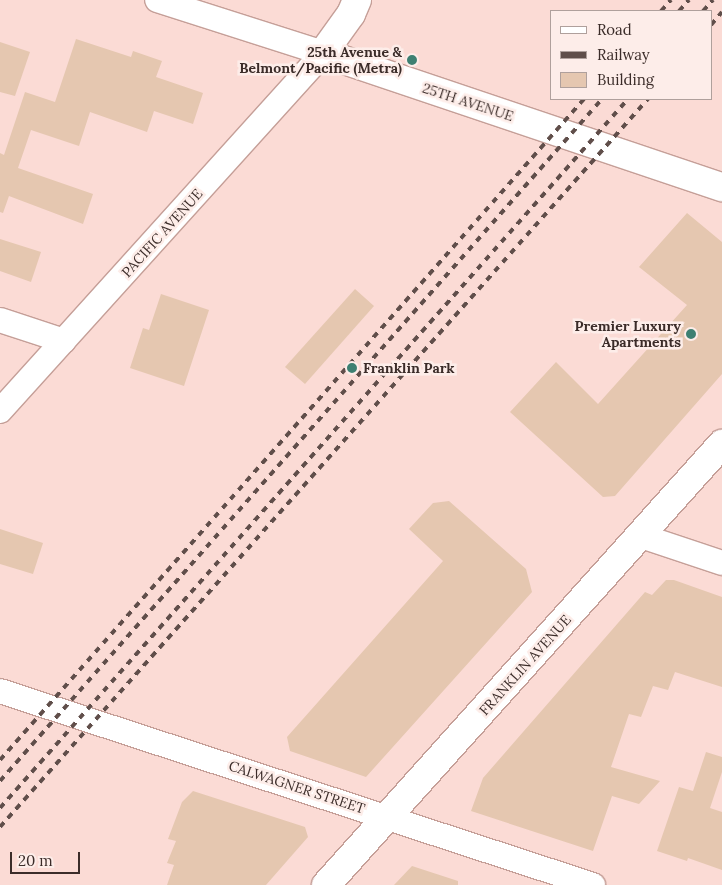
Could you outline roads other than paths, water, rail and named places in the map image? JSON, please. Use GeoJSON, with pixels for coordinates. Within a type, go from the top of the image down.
{"type":"FeatureCollection","features":[{"type":"Feature","properties":{"kind":"main road"},"geometry":{"type":"LineString","coordinates":[[323,53],[351,14],[357,0]]}},
{"type":"Feature","properties":{"kind":"main road","name":"25TH AVENUE"},"geometry":{"type":"LineString","coordinates":[[323,53],[722,187]]}},
{"type":"Feature","properties":{"kind":"main road","name":"FRANKLIN AVENUE"},"geometry":{"type":"LineString","coordinates":[[326,885],[722,444]]}},
{"type":"Feature","properties":{"kind":"street","name":"25TH AVENUE"},"geometry":{"type":"LineString","coordinates":[[157,0],[323,53]]}},
{"type":"Feature","properties":{"kind":"street","name":"PACIFIC AVENUE"},"geometry":{"type":"LineString","coordinates":[[0,411],[323,53]]}},
{"type":"Feature","properties":{"kind":"street"},"geometry":{"type":"LineString","coordinates":[[0,320],[64,341]]}},
{"type":"Feature","properties":{"kind":"street"},"geometry":{"type":"LineString","coordinates":[[641,536],[722,563]]}},
{"type":"Feature","properties":{"kind":"street","name":"CALWAGNER STREET"},"geometry":{"type":"LineString","coordinates":[[0,690],[593,885]]}},
{"type":"Feature","properties":{"kind":"railway"},"geometry":{"type":"LineString","coordinates":[[662,10],[671,0]]}},
{"type":"Feature","properties":{"kind":"railway"},"geometry":{"type":"LineString","coordinates":[[680,10],[689,0]]}},
{"type":"Feature","properties":{"kind":"railway"},"geometry":{"type":"LineString","coordinates":[[704,10],[713,0]]}},
{"type":"Feature","properties":{"kind":"railway"},"geometry":{"type":"LineString","coordinates":[[712,24],[722,12]]}},
{"type":"Feature","properties":{"kind":"railway"},"geometry":{"type":"LineString","coordinates":[[0,760],[583,100]]}},
{"type":"Feature","properties":{"kind":"railway"},"geometry":{"type":"LineString","coordinates":[[0,781],[601,100]]}},
{"type":"Feature","properties":{"kind":"railway"},"geometry":{"type":"LineString","coordinates":[[0,808],[627,100]]}},
{"type":"Feature","properties":{"kind":"railway"},"geometry":{"type":"LineString","coordinates":[[0,827],[647,100]]}},
{"type":"Feature","properties":{"kind":"place","name":"25th Avenue & Belmont/Pacific (Metra)"},"geometry":{"type":"Point","coordinates":[412,60]}},
{"type":"Feature","properties":{"kind":"place","name":"Premier Luxury Apartments"},"geometry":{"type":"Point","coordinates":[691,334]}},
{"type":"Feature","properties":{"kind":"place","name":"Franklin Park"},"geometry":{"type":"Point","coordinates":[352,368]}}]}
